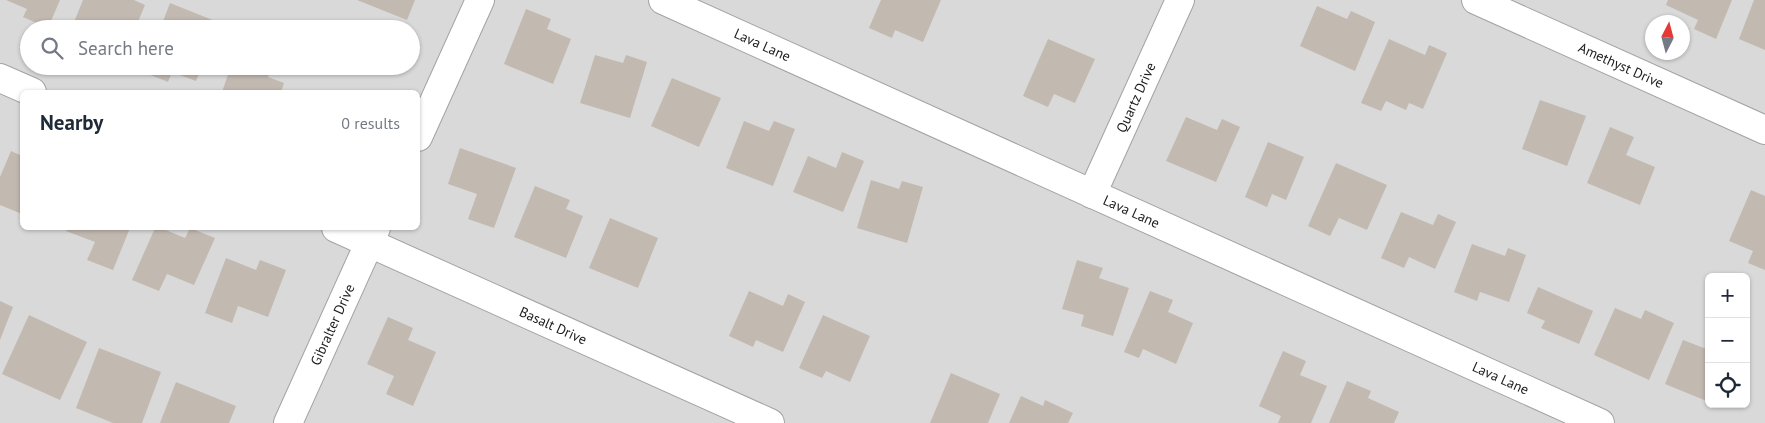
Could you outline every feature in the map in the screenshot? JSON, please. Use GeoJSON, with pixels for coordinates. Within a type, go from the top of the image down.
{"type":"FeatureCollection","features":[{"type":"Feature","properties":{"kind":"street"},"geometry":{"type":"LineString","coordinates":[[420,133],[480,0]]}},
{"type":"Feature","properties":{"kind":"street","name":"Lava Lane"},"geometry":{"type":"LineString","coordinates":[[662,0],[1600,423]]}},
{"type":"Feature","properties":{"kind":"street","name":"Quartz Drive"},"geometry":{"type":"LineString","coordinates":[[1092,194],[1180,0]]}},
{"type":"Feature","properties":{"kind":"street","name":"Amethyst Drive"},"geometry":{"type":"LineString","coordinates":[[1476,0],[1765,130]]}},
{"type":"Feature","properties":{"kind":"street"},"geometry":{"type":"LineString","coordinates":[[0,78],[27,90]]}},
{"type":"Feature","properties":{"kind":"street","name":"Basalt Drive"},"geometry":{"type":"LineString","coordinates":[[347,230],[373,235],[770,423]]}},
{"type":"Feature","properties":{"kind":"street","name":"Gibralter Drive"},"geometry":{"type":"LineString","coordinates":[[288,423],[373,235]]}},
{"type":"Feature","properties":{"kind":"shaded area"},"geometry":{"type":"Polygon","coordinates":[[[0,0],[1765,0],[1765,423],[0,423],[0,0]]]}},
{"type":"Feature","properties":{"kind":"building"},"geometry":{"type":"Polygon","coordinates":[[[6,0],[60,0],[51,20],[30,20],[23,17],[27,9],[6,0]]]}},
{"type":"Feature","properties":{"kind":"building"},"geometry":{"type":"Polygon","coordinates":[[[83,0],[134,0],[145,5],[139,20],[75,20],[83,0]]]}},
{"type":"Feature","properties":{"kind":"building"},"geometry":{"type":"Polygon","coordinates":[[[357,0],[415,0],[407,20],[357,0]]]}},
{"type":"Feature","properties":{"kind":"building"},"geometry":{"type":"Polygon","coordinates":[[[881,0],[941,0],[923,42],[895,30],[892,38],[869,28],[881,0]]]}},
{"type":"Feature","properties":{"kind":"building"},"geometry":{"type":"Polygon","coordinates":[[[1668,0],[1732,0],[1716,39],[1694,29],[1698,20],[1666,5],[1668,0]]]}},
{"type":"Feature","properties":{"kind":"building"},"geometry":{"type":"Polygon","coordinates":[[[1754,0],[1765,0],[1765,50],[1739,39],[1754,0]]]}},
{"type":"Feature","properties":{"kind":"building"},"geometry":{"type":"Polygon","coordinates":[[[170,3],[212,20],[163,20],[170,3]]]}},
{"type":"Feature","properties":{"kind":"building"},"geometry":{"type":"Polygon","coordinates":[[[1317,6],[1347,19],[1351,11],[1375,22],[1355,71],[1300,46],[1317,6]]]}},
{"type":"Feature","properties":{"kind":"building"},"geometry":{"type":"Polygon","coordinates":[[[526,9],[551,19],[547,29],[571,39],[553,84],[504,64],[526,9]]]}},
{"type":"Feature","properties":{"kind":"building"},"geometry":{"type":"Polygon","coordinates":[[[1048,39],[1095,59],[1075,103],[1054,94],[1048,107],[1023,96],[1048,39]]]}},
{"type":"Feature","properties":{"kind":"building"},"geometry":{"type":"Polygon","coordinates":[[[1389,39],[1425,55],[1429,45],[1447,53],[1423,109],[1409,103],[1406,110],[1386,101],[1381,111],[1361,103],[1389,39]]]}},
{"type":"Feature","properties":{"kind":"building"},"geometry":{"type":"Polygon","coordinates":[[[595,55],[623,63],[626,55],[647,62],[630,118],[580,103],[595,55]]]}},
{"type":"Feature","properties":{"kind":"building"},"geometry":{"type":"Polygon","coordinates":[[[150,75],[171,75],[168,82],[150,75]]]}},
{"type":"Feature","properties":{"kind":"building"},"geometry":{"type":"Polygon","coordinates":[[[180,75],[198,75],[196,81],[180,75]]]}},
{"type":"Feature","properties":{"kind":"building"},"geometry":{"type":"Polygon","coordinates":[[[228,75],[269,75],[268,77],[284,83],[282,90],[223,90],[228,75]]]}},
{"type":"Feature","properties":{"kind":"building"},"geometry":{"type":"Polygon","coordinates":[[[672,78],[721,98],[699,147],[651,126],[672,78]]]}},
{"type":"Feature","properties":{"kind":"building"},"geometry":{"type":"Polygon","coordinates":[[[1540,100],[1586,116],[1567,166],[1522,149],[1540,100]]]}},
{"type":"Feature","properties":{"kind":"building"},"geometry":{"type":"Polygon","coordinates":[[[1186,117],[1217,130],[1222,119],[1240,127],[1216,182],[1166,161],[1186,117]]]}},
{"type":"Feature","properties":{"kind":"building"},"geometry":{"type":"Polygon","coordinates":[[[744,121],[769,131],[774,121],[795,129],[773,186],[726,168],[744,121]]]}},
{"type":"Feature","properties":{"kind":"building"},"geometry":{"type":"Polygon","coordinates":[[[1610,127],[1634,137],[1626,155],[1655,167],[1640,205],[1587,183],[1610,127]]]}},
{"type":"Feature","properties":{"kind":"building"},"geometry":{"type":"Polygon","coordinates":[[[1268,142],[1304,157],[1286,200],[1272,194],[1267,207],[1245,197],[1268,142]]]}},
{"type":"Feature","properties":{"kind":"building"},"geometry":{"type":"Polygon","coordinates":[[[460,148],[516,168],[494,228],[468,219],[477,194],[448,184],[460,148]]]}},
{"type":"Feature","properties":{"kind":"building"},"geometry":{"type":"Polygon","coordinates":[[[11,151],[20,155],[20,213],[0,205],[0,177],[11,151]]]}},
{"type":"Feature","properties":{"kind":"building"},"geometry":{"type":"Polygon","coordinates":[[[842,152],[864,161],[843,212],[793,192],[808,156],[836,168],[842,152]]]}},
{"type":"Feature","properties":{"kind":"building"},"geometry":{"type":"Polygon","coordinates":[[[1336,163],[1387,185],[1367,230],[1339,218],[1330,236],[1308,226],[1336,163]]]}},
{"type":"Feature","properties":{"kind":"building"},"geometry":{"type":"Polygon","coordinates":[[[871,180],[899,189],[902,181],[923,187],[907,243],[857,228],[871,180]]]}},
{"type":"Feature","properties":{"kind":"building"},"geometry":{"type":"Polygon","coordinates":[[[535,186],[570,200],[566,209],[583,216],[566,258],[514,237],[535,186]]]}},
{"type":"Feature","properties":{"kind":"building"},"geometry":{"type":"Polygon","coordinates":[[[1751,190],[1765,196],[1765,270],[1748,263],[1753,251],[1729,241],[1751,190]]]}},
{"type":"Feature","properties":{"kind":"building"},"geometry":{"type":"Polygon","coordinates":[[[1401,212],[1433,225],[1438,214],[1456,222],[1435,269],[1409,257],[1404,268],[1381,258],[1401,212]]]}},
{"type":"Feature","properties":{"kind":"building"},"geometry":{"type":"Polygon","coordinates":[[[610,218],[658,238],[638,288],[589,268],[610,218]]]}},
{"type":"Feature","properties":{"kind":"building"},"geometry":{"type":"Polygon","coordinates":[[[129,230],[113,270],[87,260],[95,242],[66,231],[129,230]]]}},
{"type":"Feature","properties":{"kind":"building"},"geometry":{"type":"Polygon","coordinates":[[[154,230],[166,230],[185,238],[189,230],[195,230],[215,238],[194,285],[167,274],[159,291],[132,280],[154,230]]]}},
{"type":"Feature","properties":{"kind":"building"},"geometry":{"type":"Polygon","coordinates":[[[1472,244],[1505,256],[1508,248],[1526,255],[1509,302],[1480,292],[1477,301],[1454,292],[1472,244]]]}},
{"type":"Feature","properties":{"kind":"building"},"geometry":{"type":"Polygon","coordinates":[[[226,258],[256,270],[260,260],[286,270],[268,317],[238,306],[232,323],[205,313],[226,258]]]}},
{"type":"Feature","properties":{"kind":"building"},"geometry":{"type":"Polygon","coordinates":[[[1077,260],[1103,268],[1099,278],[1129,288],[1113,336],[1081,326],[1084,315],[1062,309],[1077,260]]]}},
{"type":"Feature","properties":{"kind":"building"},"geometry":{"type":"Polygon","coordinates":[[[1538,287],[1593,311],[1579,344],[1541,328],[1545,321],[1527,313],[1538,287]]]}},
{"type":"Feature","properties":{"kind":"building"},"geometry":{"type":"Polygon","coordinates":[[[749,291],[783,306],[788,294],[805,302],[783,352],[756,340],[753,347],[729,336],[749,291]]]}},
{"type":"Feature","properties":{"kind":"building"},"geometry":{"type":"Polygon","coordinates":[[[1150,291],[1173,300],[1168,312],[1193,323],[1176,364],[1143,349],[1139,358],[1124,352],[1150,291]]]}},
{"type":"Feature","properties":{"kind":"building"},"geometry":{"type":"Polygon","coordinates":[[[0,301],[13,307],[0,340],[0,301]]]}},
{"type":"Feature","properties":{"kind":"building"},"geometry":{"type":"Polygon","coordinates":[[[1615,308],[1641,319],[1645,310],[1674,323],[1649,380],[1594,355],[1615,308]]]}},
{"type":"Feature","properties":{"kind":"building"},"geometry":{"type":"Polygon","coordinates":[[[29,315],[87,342],[60,400],[2,374],[29,315]]]}},
{"type":"Feature","properties":{"kind":"building"},"geometry":{"type":"Polygon","coordinates":[[[823,315],[870,336],[850,382],[826,371],[822,378],[799,368],[823,315]]]}},
{"type":"Feature","properties":{"kind":"building"},"geometry":{"type":"Polygon","coordinates":[[[388,317],[413,328],[408,340],[436,352],[413,406],[386,394],[394,376],[367,364],[388,317]]]}},
{"type":"Feature","properties":{"kind":"building"},"geometry":{"type":"Polygon","coordinates":[[[1683,340],[1705,348],[1705,400],[1665,384],[1683,340]]]}},
{"type":"Feature","properties":{"kind":"building"},"geometry":{"type":"Polygon","coordinates":[[[99,348],[161,372],[142,423],[113,423],[76,408],[99,348]]]}},
{"type":"Feature","properties":{"kind":"building"},"geometry":{"type":"Polygon","coordinates":[[[1283,351],[1306,361],[1300,375],[1327,386],[1311,423],[1278,423],[1281,416],[1259,406],[1283,351]]]}},
{"type":"Feature","properties":{"kind":"building"},"geometry":{"type":"Polygon","coordinates":[[[951,373],[1000,394],[988,423],[930,423],[951,373]]]}},
{"type":"Feature","properties":{"kind":"building"},"geometry":{"type":"Polygon","coordinates":[[[1347,381],[1371,391],[1368,398],[1399,412],[1394,423],[1329,423],[1347,381]]]}},
{"type":"Feature","properties":{"kind":"building"},"geometry":{"type":"Polygon","coordinates":[[[176,382],[236,406],[229,423],[160,423],[176,382]]]}},
{"type":"Feature","properties":{"kind":"building"},"geometry":{"type":"Polygon","coordinates":[[[1021,396],[1043,406],[1045,400],[1073,413],[1068,423],[1009,423],[1021,396]]]}}]}
